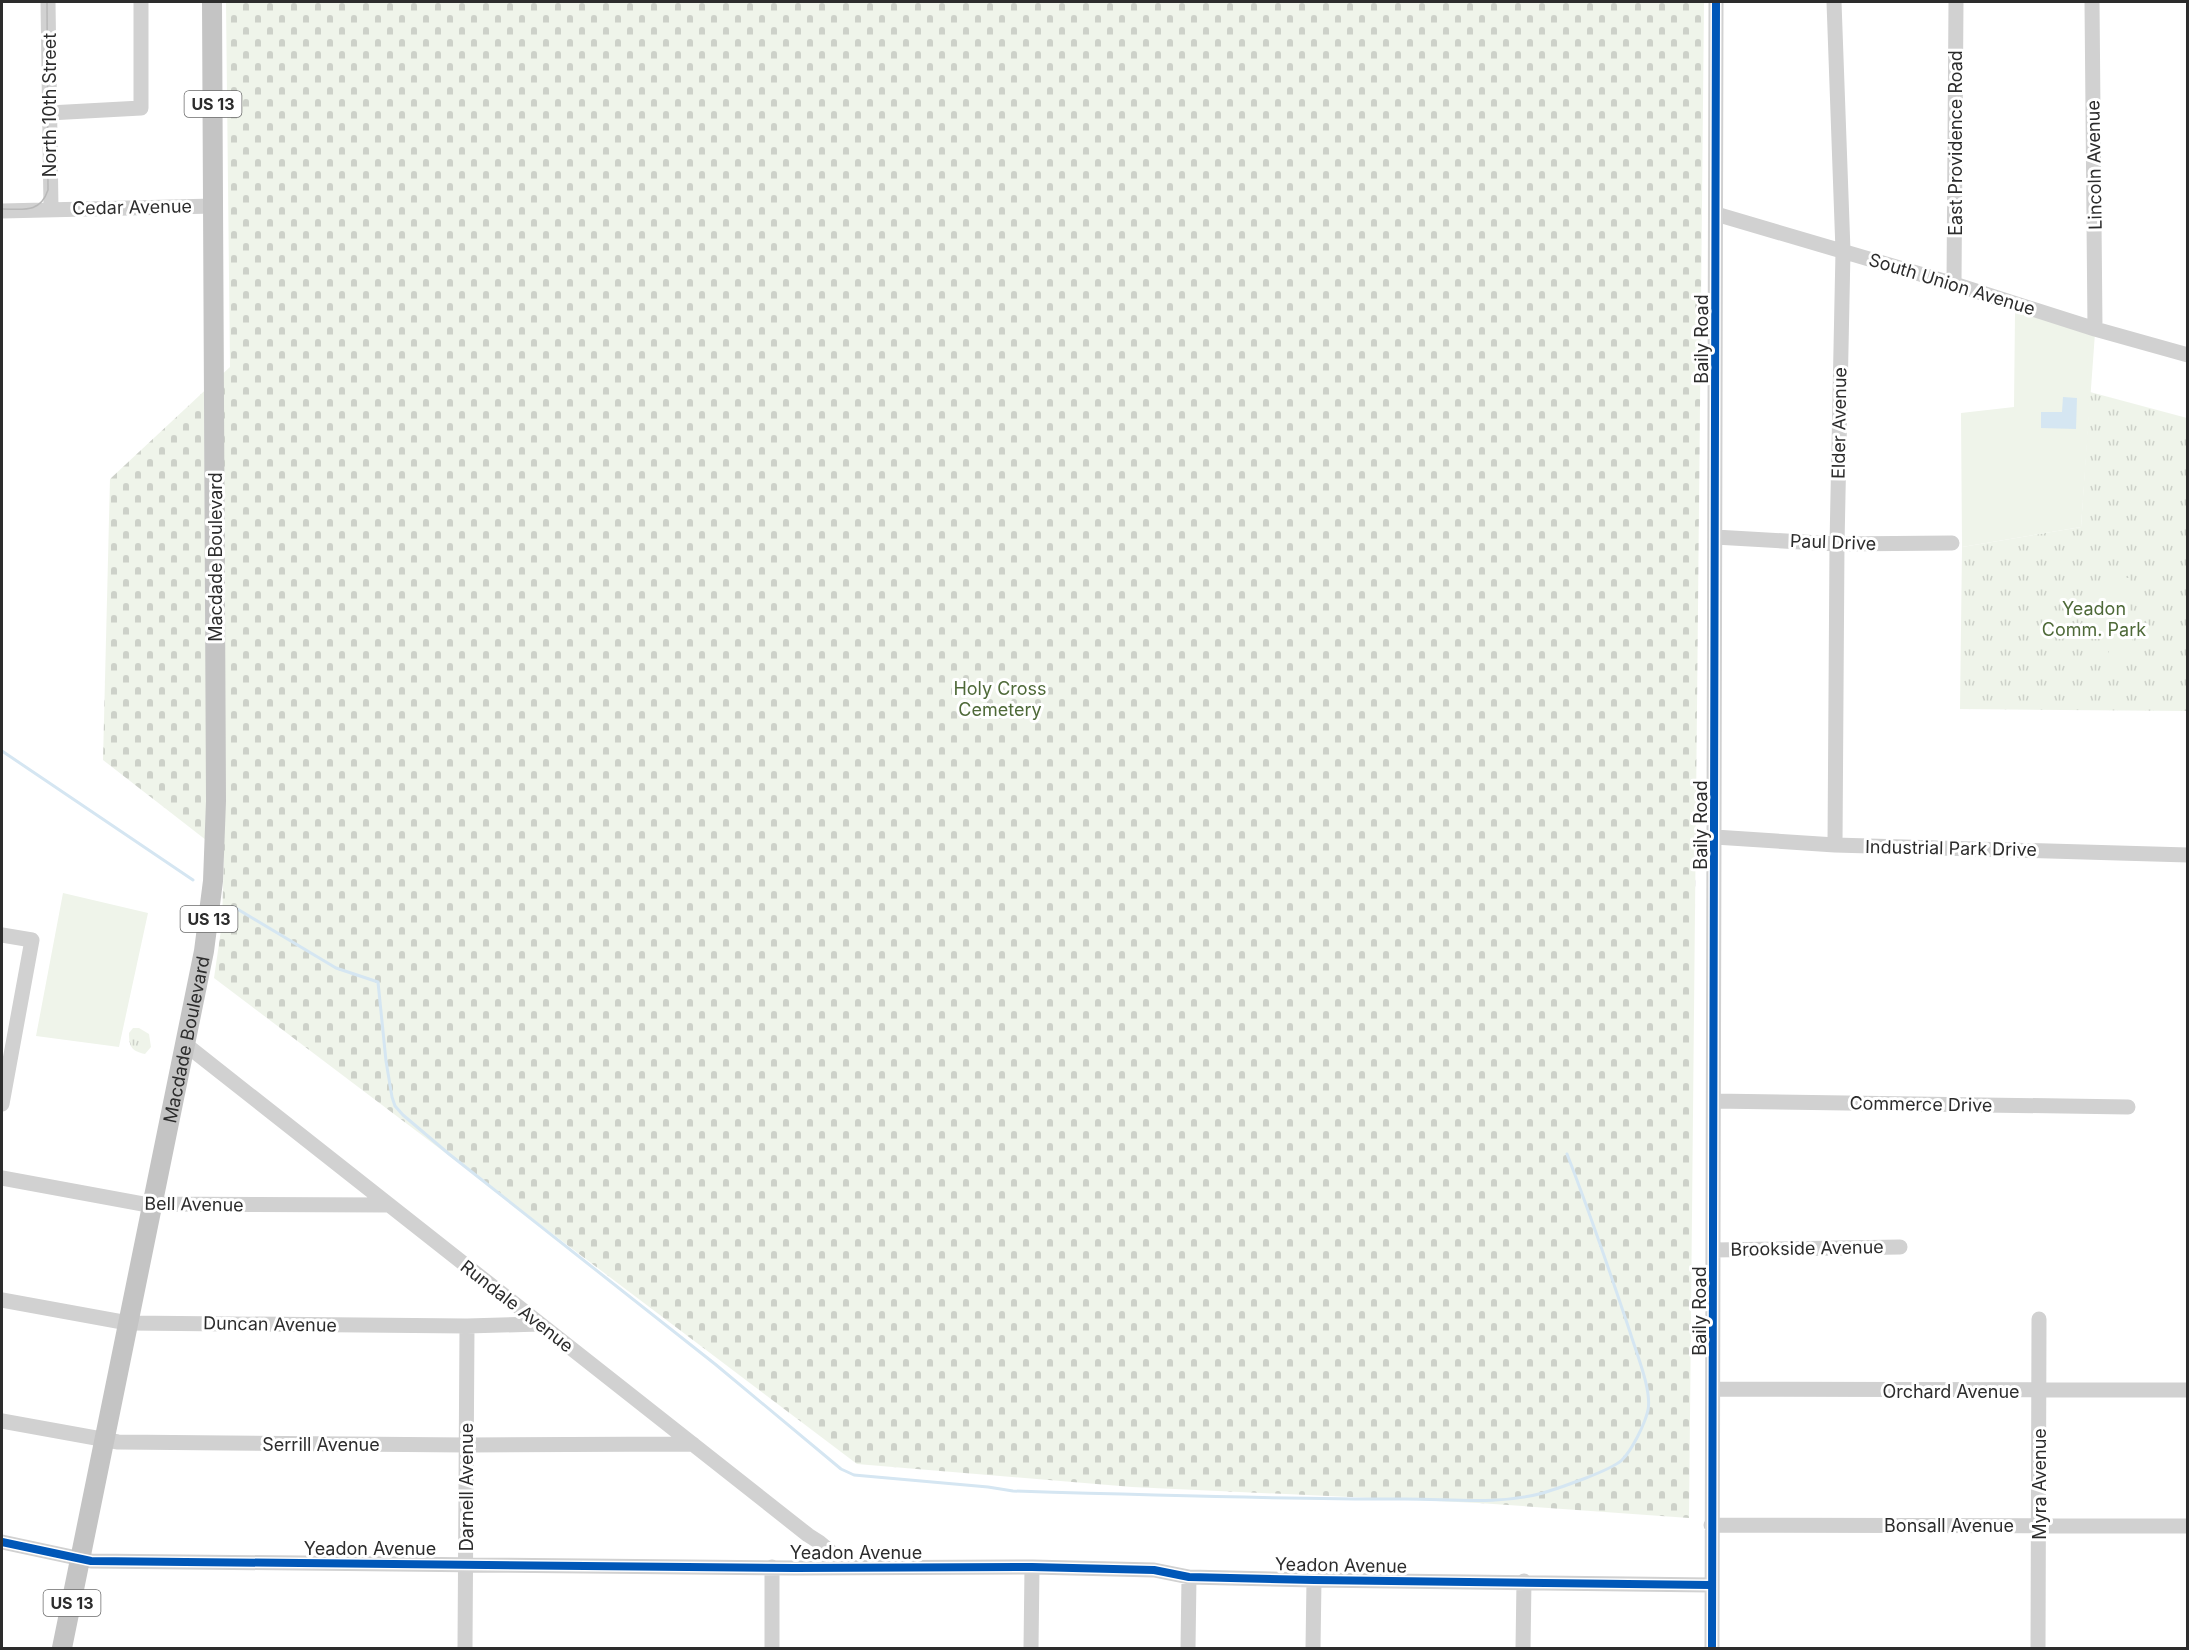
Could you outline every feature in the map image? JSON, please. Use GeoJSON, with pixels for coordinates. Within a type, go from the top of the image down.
{"type":"FeatureCollection","features":[{"type":"Feature","properties":{"kind":"main road","name":"US 13"},"geometry":{"type":"LineString","coordinates":[[212,2],[214,206]]}},
{"type":"Feature","properties":{"kind":"main road","name":"Macdade Boulevard"},"geometry":{"type":"LineString","coordinates":[[62,1648],[208,927],[215,845],[214,206]]}},
{"type":"Feature","properties":{"kind":"street","name":"North 10th Street"},"geometry":{"type":"LineString","coordinates":[[48,2],[51,209]]}},
{"type":"Feature","properties":{"kind":"street"},"geometry":{"type":"LineString","coordinates":[[49,113],[141,108],[141,2]]}},
{"type":"Feature","properties":{"kind":"street","name":"Baily Road"},"geometry":{"type":"LineString","coordinates":[[1712,1648],[1716,2]]}},
{"type":"Feature","properties":{"kind":"street","name":"Elder Avenue"},"geometry":{"type":"LineString","coordinates":[[1834,2],[1843,251],[1837,544],[1835,845]]}},
{"type":"Feature","properties":{"kind":"street","name":"East Providence Road"},"geometry":{"type":"LineString","coordinates":[[1954,284],[1956,2]]}},
{"type":"Feature","properties":{"kind":"street","name":"Lincoln Avenue"},"geometry":{"type":"LineString","coordinates":[[2092,2],[2095,329]]}},
{"type":"Feature","properties":{"kind":"street","name":"Cedar Avenue"},"geometry":{"type":"LineString","coordinates":[[2,209],[214,206]]}},
{"type":"Feature","properties":{"kind":"street","name":"South Union Avenue"},"geometry":{"type":"LineString","coordinates":[[1716,214],[2187,355]]}},
{"type":"Feature","properties":{"kind":"street","name":"Paul Drive"},"geometry":{"type":"LineString","coordinates":[[1715,537],[1837,544],[1952,543]]}},
{"type":"Feature","properties":{"kind":"street","name":"Industrial Park Drive"},"geometry":{"type":"LineString","coordinates":[[1715,837],[1835,845],[2187,855]]}},
{"type":"Feature","properties":{"kind":"street"},"geometry":{"type":"LineString","coordinates":[[2,935],[32,940],[6,1060],[2,1104]]}},
{"type":"Feature","properties":{"kind":"street","name":"Rundale Avenue"},"geometry":{"type":"LineString","coordinates":[[185,1044],[849,1567]]}},
{"type":"Feature","properties":{"kind":"street","name":"Commerce Drive"},"geometry":{"type":"LineString","coordinates":[[1714,1101],[2128,1107]]}},
{"type":"Feature","properties":{"kind":"street","name":"Bell Avenue"},"geometry":{"type":"LineString","coordinates":[[2,1178],[153,1204],[389,1205]]}},
{"type":"Feature","properties":{"kind":"street","name":"Brookside Avenue"},"geometry":{"type":"LineString","coordinates":[[1714,1250],[1900,1247]]}},
{"type":"Feature","properties":{"kind":"street","name":"Duncan Avenue"},"geometry":{"type":"LineString","coordinates":[[2,1300],[128,1323],[468,1326],[540,1324]]}},
{"type":"Feature","properties":{"kind":"street","name":"Myra Avenue"},"geometry":{"type":"LineString","coordinates":[[2038,1648],[2039,1320]]}},
{"type":"Feature","properties":{"kind":"street","name":"Darnell Avenue"},"geometry":{"type":"LineString","coordinates":[[465,1648],[468,1326]]}},
{"type":"Feature","properties":{"kind":"street","name":"Orchard Avenue"},"geometry":{"type":"LineString","coordinates":[[1714,1389],[2187,1390]]}},
{"type":"Feature","properties":{"kind":"street"},"geometry":{"type":"LineString","coordinates":[[643,1445],[650,1441],[656,1432],[655,1421],[650,1410]]}},
{"type":"Feature","properties":{"kind":"street","name":"Serrill Avenue"},"geometry":{"type":"LineString","coordinates":[[2,1421],[118,1442],[693,1444]]}},
{"type":"Feature","properties":{"kind":"street","name":"Bonsall Avenue"},"geometry":{"type":"LineString","coordinates":[[1711,1525],[2187,1526]]}},
{"type":"Feature","properties":{"kind":"street"},"geometry":{"type":"LineString","coordinates":[[795,1568],[804,1564],[812,1555],[813,1547],[808,1535]]}},
{"type":"Feature","properties":{"kind":"street","name":"Yeadon Avenue"},"geometry":{"type":"LineString","coordinates":[[2,1542],[91,1561],[795,1568],[1032,1567],[1154,1570],[1189,1577],[1712,1585]]}},
{"type":"Feature","properties":{"kind":"street"},"geometry":{"type":"LineString","coordinates":[[772,1567],[772,1648]]}},
{"type":"Feature","properties":{"kind":"street"},"geometry":{"type":"LineString","coordinates":[[1031,1648],[1032,1567]]}},
{"type":"Feature","properties":{"kind":"street"},"geometry":{"type":"LineString","coordinates":[[1188,1648],[1189,1577]]}},
{"type":"Feature","properties":{"kind":"street"},"geometry":{"type":"LineString","coordinates":[[1313,1648],[1314,1580]]}},
{"type":"Feature","properties":{"kind":"street"},"geometry":{"type":"LineString","coordinates":[[1523,1648],[1524,1581]]}},
{"type":"Feature","properties":{"kind":"green space","name":"Holy Cross Cemetery"},"geometry":{"type":"Polygon","coordinates":[[[226,2],[1704,2],[1689,1518],[1479,1503],[1132,1487],[857,1464],[214,978],[222,923],[224,854],[103,760],[110,479],[230,367],[226,2]]]}},
{"type":"Feature","properties":{"kind":"green space"},"geometry":{"type":"Polygon","coordinates":[[[2015,312],[2095,333],[2081,527],[1962,547],[1961,413],[2014,407],[2015,312]]]}},
{"type":"Feature","properties":{"kind":"green space","name":"Yeadon Comm. Park"},"geometry":{"type":"Polygon","coordinates":[[[2090,392],[2187,418],[2187,711],[1960,709],[1962,547],[2081,527],[2090,392]]]}},
{"type":"Feature","properties":{"kind":"green space"},"geometry":{"type":"Polygon","coordinates":[[[2107,578],[2130,578],[2130,614],[2107,614],[2107,578]]]}},
{"type":"Feature","properties":{"kind":"green space"},"geometry":{"type":"Polygon","coordinates":[[[2109,621],[2132,621],[2132,657],[2109,657],[2109,621]]]}},
{"type":"Feature","properties":{"kind":"green space"},"geometry":{"type":"Polygon","coordinates":[[[63,893],[148,913],[119,1047],[36,1036],[63,893]]]}},
{"type":"Feature","properties":{"kind":"green space"},"geometry":{"type":"Polygon","coordinates":[[[133,1028],[139,1028],[149,1034],[151,1047],[145,1054],[130,1045],[129,1033],[133,1028]]]}},
{"type":"Feature","properties":{"kind":"water"},"geometry":{"type":"Polygon","coordinates":[[[2063,397],[2077,398],[2076,429],[2041,428],[2041,412],[2062,412],[2063,397]]]}},
{"type":"Feature","properties":{"kind":"waterway"},"geometry":{"type":"LineString","coordinates":[[2,751],[193,880]]}},
{"type":"Feature","properties":{"kind":"waterway"},"geometry":{"type":"LineString","coordinates":[[234,907],[336,968],[378,982],[392,1097],[395,1106],[403,1115],[715,1364],[841,1469],[854,1475],[1013,1491],[1253,1498],[1489,1500],[1543,1493],[1607,1469],[1622,1460],[1638,1436],[1648,1410],[1648,1392],[1615,1287],[1567,1154]]}},
{"type":"Feature","properties":{"kind":"tram line"},"geometry":{"type":"LineString","coordinates":[[2,209],[35,207],[45,198],[48,190],[47,2]]}},
{"type":"Feature","properties":{"kind":"cycle path"},"geometry":{"type":"LineString","coordinates":[[1712,1648],[1716,2]]}},
{"type":"Feature","properties":{"kind":"cycle path"},"geometry":{"type":"LineString","coordinates":[[2,1542],[91,1561],[795,1568],[1032,1567],[1154,1570],[1189,1577],[1711,1585]]}}]}
